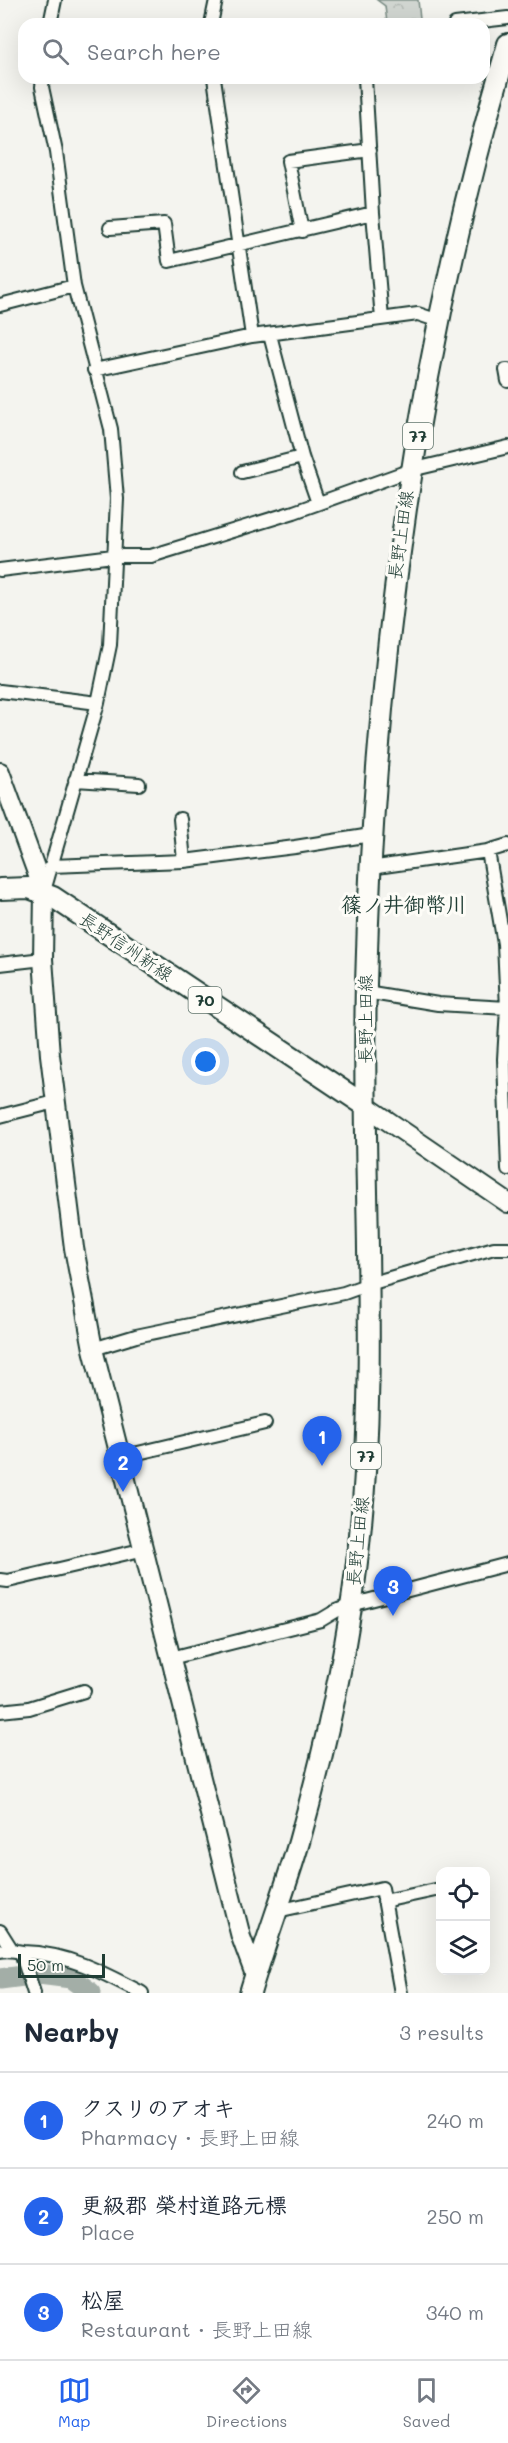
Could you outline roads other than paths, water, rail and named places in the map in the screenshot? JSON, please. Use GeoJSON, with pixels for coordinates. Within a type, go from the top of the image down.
{"type":"FeatureCollection","features":[{"type":"Feature","properties":{"kind":"main road","name":"長野上田線"},"geometry":{"type":"LineString","coordinates":[[253,1984],[317,1776],[339,1677],[351,1605],[365,1472],[369,1370],[366,992],[371,834],[387,641],[411,470],[439,321],[474,165],[508,44]]}},
{"type":"Feature","properties":{"kind":"main road","name":"長野信州新線"},"geometry":{"type":"LineString","coordinates":[[0,889],[28,888],[44,892],[366,1106]]}},
{"type":"Feature","properties":{"kind":"street"},"geometry":{"type":"LineString","coordinates":[[51,18],[55,0]]}},
{"type":"Feature","properties":{"kind":"street"},"geometry":{"type":"LineString","coordinates":[[212,18],[216,0]]}},
{"type":"Feature","properties":{"kind":"street"},"geometry":{"type":"LineString","coordinates":[[490,20],[508,18]]}},
{"type":"Feature","properties":{"kind":"street"},"geometry":{"type":"LineString","coordinates":[[42,84],[56,152],[74,286],[111,429],[117,500],[110,645],[98,703],[44,892],[43,959],[56,1102],[74,1248],[93,1349],[253,1984]]}},
{"type":"Feature","properties":{"kind":"street"},"geometry":{"type":"LineString","coordinates":[[215,84],[252,336]]}},
{"type":"Feature","properties":{"kind":"street"},"geometry":{"type":"LineString","coordinates":[[365,84],[382,319]]}},
{"type":"Feature","properties":{"kind":"street"},"geometry":{"type":"LineString","coordinates":[[302,231],[288,161],[370,150]]}},
{"type":"Feature","properties":{"kind":"street"},"geometry":{"type":"LineString","coordinates":[[111,228],[164,224],[169,261],[373,213]]}},
{"type":"Feature","properties":{"kind":"street"},"geometry":{"type":"LineString","coordinates":[[0,305],[74,286]]}},
{"type":"Feature","properties":{"kind":"street"},"geometry":{"type":"LineString","coordinates":[[94,370],[252,336],[417,314],[439,321]]}},
{"type":"Feature","properties":{"kind":"street"},"geometry":{"type":"LineString","coordinates":[[270,335],[302,458],[318,503]]}},
{"type":"Feature","properties":{"kind":"street"},"geometry":{"type":"LineString","coordinates":[[508,370],[506,370],[508,381]]}},
{"type":"Feature","properties":{"kind":"street"},"geometry":{"type":"LineString","coordinates":[[0,570],[113,556],[151,556],[226,534],[411,470],[508,447]]}},
{"type":"Feature","properties":{"kind":"street"},"geometry":{"type":"LineString","coordinates":[[242,472],[302,458]]}},
{"type":"Feature","properties":{"kind":"street"},"geometry":{"type":"LineString","coordinates":[[0,691],[98,703]]}},
{"type":"Feature","properties":{"kind":"street"},"geometry":{"type":"LineString","coordinates":[[0,772],[44,892]]}},
{"type":"Feature","properties":{"kind":"street"},"geometry":{"type":"LineString","coordinates":[[75,780],[139,784]]}},
{"type":"Feature","properties":{"kind":"street"},"geometry":{"type":"LineString","coordinates":[[180,819],[184,861]]}},
{"type":"Feature","properties":{"kind":"street"},"geometry":{"type":"LineString","coordinates":[[51,866],[184,861],[295,847],[371,834]]}},
{"type":"Feature","properties":{"kind":"street"},"geometry":{"type":"LineString","coordinates":[[370,868],[508,846]]}},
{"type":"Feature","properties":{"kind":"street"},"geometry":{"type":"LineString","coordinates":[[488,851],[504,944],[507,1008],[508,1169]]}},
{"type":"Feature","properties":{"kind":"street"},"geometry":{"type":"LineString","coordinates":[[0,964],[43,959]]}},
{"type":"Feature","properties":{"kind":"street"},"geometry":{"type":"LineString","coordinates":[[366,992],[438,1004],[507,1008]]}},
{"type":"Feature","properties":{"kind":"street"},"geometry":{"type":"LineString","coordinates":[[0,1116],[56,1102]]}},
{"type":"Feature","properties":{"kind":"street"},"geometry":{"type":"LineString","coordinates":[[366,1106],[508,1203]]}},
{"type":"Feature","properties":{"kind":"street"},"geometry":{"type":"LineString","coordinates":[[93,1349],[147,1334],[344,1293],[494,1248],[508,1248]]}},
{"type":"Feature","properties":{"kind":"street"},"geometry":{"type":"LineString","coordinates":[[121,1457],[265,1423]]}},
{"type":"Feature","properties":{"kind":"street"},"geometry":{"type":"LineString","coordinates":[[0,1580],[8,1581],[145,1549]]}},
{"type":"Feature","properties":{"kind":"street"},"geometry":{"type":"LineString","coordinates":[[171,1658],[321,1620],[351,1605],[508,1564]]}},
{"type":"Feature","properties":{"kind":"street"},"geometry":{"type":"LineString","coordinates":[[0,1711],[28,1708],[84,1690]]}},
{"type":"Feature","properties":{"kind":"street"},"geometry":{"type":"LineString","coordinates":[[277,1911],[382,1888],[401,1993]]}},
{"type":"Feature","properties":{"kind":"street"},"geometry":{"type":"LineString","coordinates":[[384,1901],[436,1889]]}},
{"type":"Feature","properties":{"kind":"street"},"geometry":{"type":"LineString","coordinates":[[0,1931],[33,1992]]}},
{"type":"Feature","properties":{"kind":"street"},"geometry":{"type":"LineString","coordinates":[[11,1951],[35,1952],[88,1965],[142,1993]]}},
{"type":"Feature","properties":{"kind":"waterway"},"geometry":{"type":"LineString","coordinates":[[0,1979],[39,1974],[71,1978],[91,1993]]}},
{"type":"Feature","properties":{"kind":"place","name":"クスリのアオキ"},"geometry":{"type":"Point","coordinates":[322,1466]}},
{"type":"Feature","properties":{"kind":"place","name":"更級郡 榮村道路元標"},"geometry":{"type":"Point","coordinates":[123,1492]}},
{"type":"Feature","properties":{"kind":"place","name":"松屋"},"geometry":{"type":"Point","coordinates":[393,1616]}},
{"type":"Feature","properties":{"kind":"district","name":"篠ノ井御幣川"},"geometry":{"type":"Point","coordinates":[404,905]}}]}
